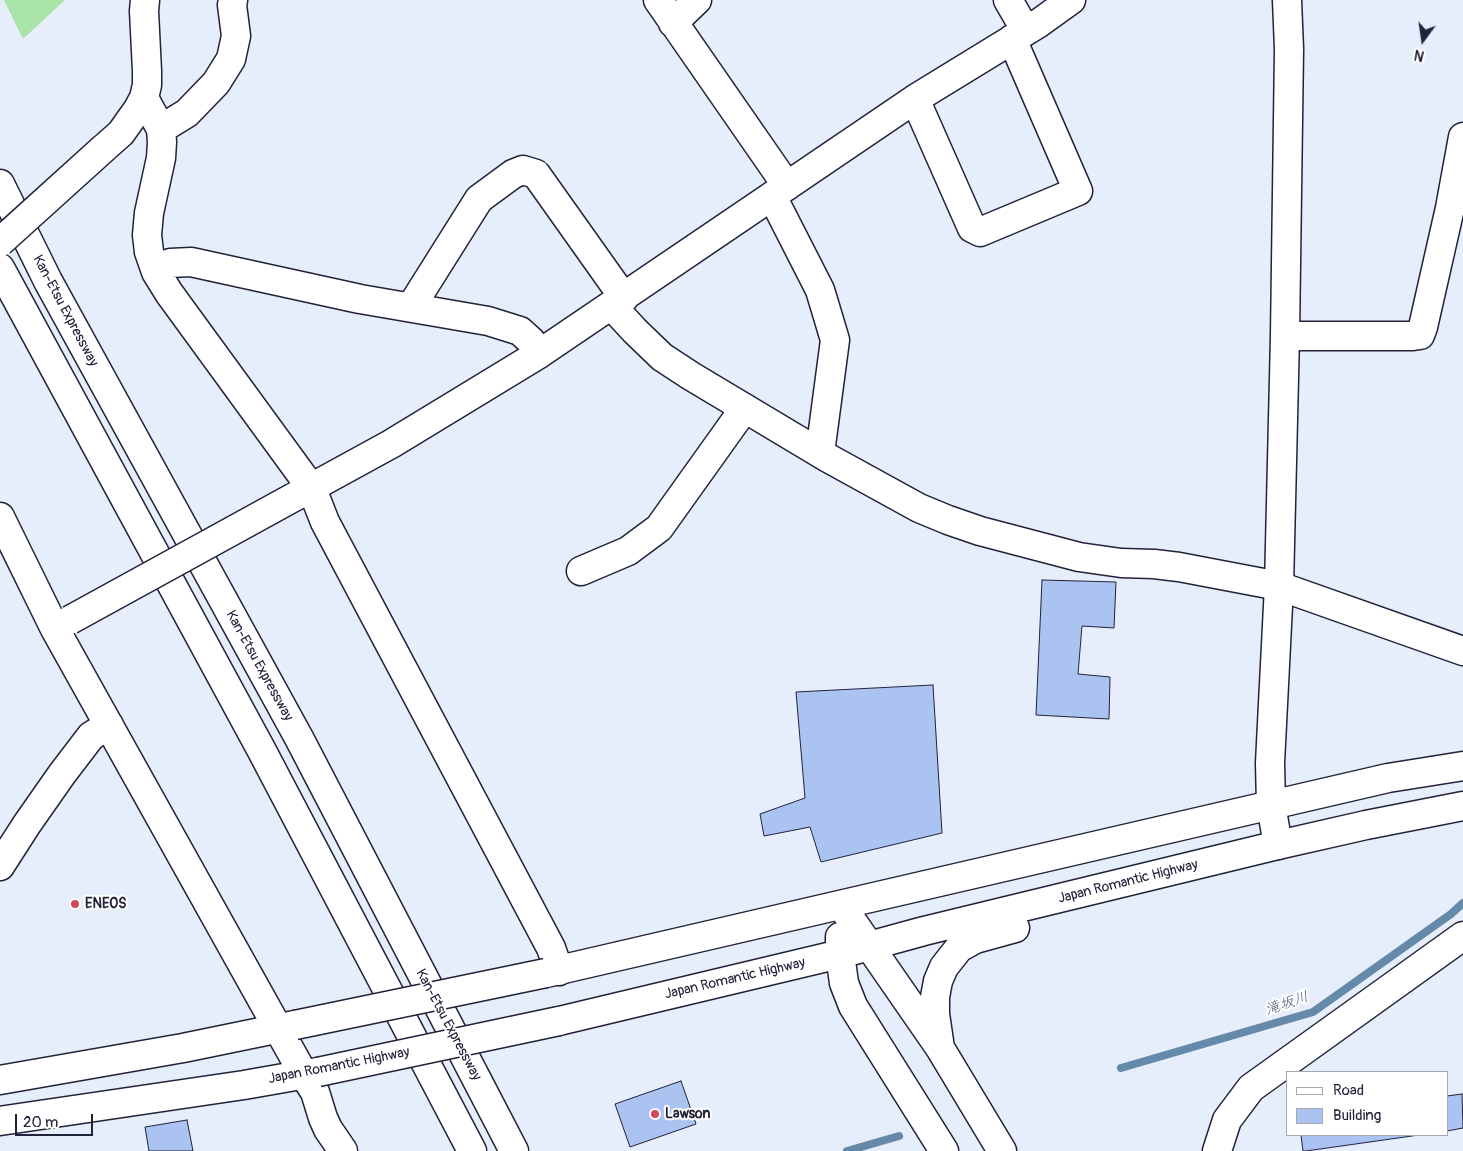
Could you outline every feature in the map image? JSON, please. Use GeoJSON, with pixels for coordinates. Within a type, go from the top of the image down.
{"type":"FeatureCollection","features":[{"type":"Feature","properties":{"kind":"main road"},"geometry":{"type":"LineString","coordinates":[[0,242],[121,133],[135,114],[144,98],[147,85],[145,0]]}},
{"type":"Feature","properties":{"kind":"main road"},"geometry":{"type":"LineString","coordinates":[[161,129],[187,113],[216,83],[231,59],[236,36],[233,0]]}},
{"type":"Feature","properties":{"kind":"main road"},"geometry":{"type":"LineString","coordinates":[[658,0],[780,191],[820,290],[835,340],[820,453]]}},
{"type":"Feature","properties":{"kind":"main road"},"geometry":{"type":"LineString","coordinates":[[673,23],[697,0]]}},
{"type":"Feature","properties":{"kind":"main road"},"geometry":{"type":"LineString","coordinates":[[915,99],[972,228],[980,232],[1078,191],[1019,35],[1008,0]]}},
{"type":"Feature","properties":{"kind":"main road"},"geometry":{"type":"LineString","coordinates":[[63,624],[391,444],[539,354],[915,99],[1019,35],[1071,0]]}},
{"type":"Feature","properties":{"kind":"main road"},"geometry":{"type":"LineString","coordinates":[[1278,845],[1271,805],[1270,763],[1279,586],[1285,336],[1287,0]]}},
{"type":"Feature","properties":{"kind":"main road"},"geometry":{"type":"LineString","coordinates":[[144,98],[161,129],[162,158],[149,213],[147,235],[149,252],[156,272],[303,493],[325,522],[551,948],[552,972]]}},
{"type":"Feature","properties":{"kind":"main road"},"geometry":{"type":"LineString","coordinates":[[1285,336],[1420,335],[1456,209],[1463,136]]}},
{"type":"Feature","properties":{"kind":"main road"},"geometry":{"type":"LineString","coordinates":[[411,307],[479,199],[513,174],[523,170],[536,174],[635,331],[662,357],[820,453],[919,508],[980,531],[1079,557],[1121,564],[1154,564],[1179,567],[1279,586],[1463,651]]}},
{"type":"Feature","properties":{"kind":"main road","name":"Kan-Etsu Expressway"},"geometry":{"type":"LineString","coordinates":[[0,184],[53,289],[299,738],[514,1151]]}},
{"type":"Feature","properties":{"kind":"main road"},"geometry":{"type":"LineString","coordinates":[[156,272],[170,263],[191,262],[360,299],[488,321],[520,331],[531,341],[539,354]]}},
{"type":"Feature","properties":{"kind":"main road"},"geometry":{"type":"LineString","coordinates":[[0,268],[262,751],[472,1151]]}},
{"type":"Feature","properties":{"kind":"main road"},"geometry":{"type":"LineString","coordinates":[[581,571],[628,551],[659,528],[744,408]]}},
{"type":"Feature","properties":{"kind":"main road"},"geometry":{"type":"LineString","coordinates":[[0,518],[63,624],[109,725],[287,1027],[311,1073],[323,1118],[343,1151]]}},
{"type":"Feature","properties":{"kind":"main road"},"geometry":{"type":"LineString","coordinates":[[0,866],[62,774],[91,736],[109,725]]}},
{"type":"Feature","properties":{"kind":"main road"},"geometry":{"type":"LineString","coordinates":[[0,1080],[192,1047],[552,972],[1388,778],[1463,766]]}},
{"type":"Feature","properties":{"kind":"main road","name":"Japan Romantic Highway"},"geometry":{"type":"LineString","coordinates":[[0,1121],[311,1073],[559,1021],[840,954],[924,931],[1278,845],[1463,806]]}},
{"type":"Feature","properties":{"kind":"main road"},"geometry":{"type":"LineString","coordinates":[[940,1048],[935,1014],[935,997],[938,981],[944,967],[958,948],[975,939],[1081,912],[1123,898],[1158,875]]}},
{"type":"Feature","properties":{"kind":"main road"},"geometry":{"type":"LineString","coordinates":[[841,905],[940,1048],[1002,1151]]}},
{"type":"Feature","properties":{"kind":"main road"},"geometry":{"type":"LineString","coordinates":[[841,905],[840,954],[844,983],[854,1006],[944,1151]]}},
{"type":"Feature","properties":{"kind":"main road"},"geometry":{"type":"LineString","coordinates":[[1216,1151],[1227,1120],[1251,1088],[1463,936]]}},
{"type":"Feature","properties":{"kind":"green space"},"geometry":{"type":"Polygon","coordinates":[[[4,0],[65,0],[23,39],[4,0]]]}},
{"type":"Feature","properties":{"kind":"building"},"geometry":{"type":"Polygon","coordinates":[[[1042,580],[1116,582],[1114,628],[1082,626],[1078,674],[1110,677],[1109,719],[1036,715],[1042,580]]]}},
{"type":"Feature","properties":{"kind":"building"},"geometry":{"type":"Polygon","coordinates":[[[933,685],[942,833],[821,862],[810,827],[764,836],[760,814],[805,798],[796,692],[933,685]]]}},
{"type":"Feature","properties":{"kind":"building","name":"Lawson"},"geometry":{"type":"Polygon","coordinates":[[[681,1081],[696,1124],[630,1147],[615,1104],[681,1081]]]}},
{"type":"Feature","properties":{"kind":"building"},"geometry":{"type":"Polygon","coordinates":[[[1462,1094],[1463,1128],[1448,1131],[1448,1096],[1462,1094]]]}},
{"type":"Feature","properties":{"kind":"building"},"geometry":{"type":"Polygon","coordinates":[[[187,1120],[193,1151],[149,1151],[145,1127],[187,1120]]]}},
{"type":"Feature","properties":{"kind":"building"},"geometry":{"type":"Polygon","coordinates":[[[1301,1136],[1412,1136],[1306,1151],[1303,1151],[1301,1136]]]}},
{"type":"Feature","properties":{"kind":"waterway","name":"滝坂川"},"geometry":{"type":"LineString","coordinates":[[1121,1068],[1313,1012],[1451,914],[1463,903]]}},
{"type":"Feature","properties":{"kind":"waterway","name":"滝坂川"},"geometry":{"type":"LineString","coordinates":[[847,1151],[899,1136]]}},
{"type":"Feature","properties":{"kind":"place","name":"ENEOS"},"geometry":{"type":"Point","coordinates":[75,904]}},
{"type":"Feature","properties":{"kind":"place","name":"Lawson"},"geometry":{"type":"Point","coordinates":[655,1114]}}]}
